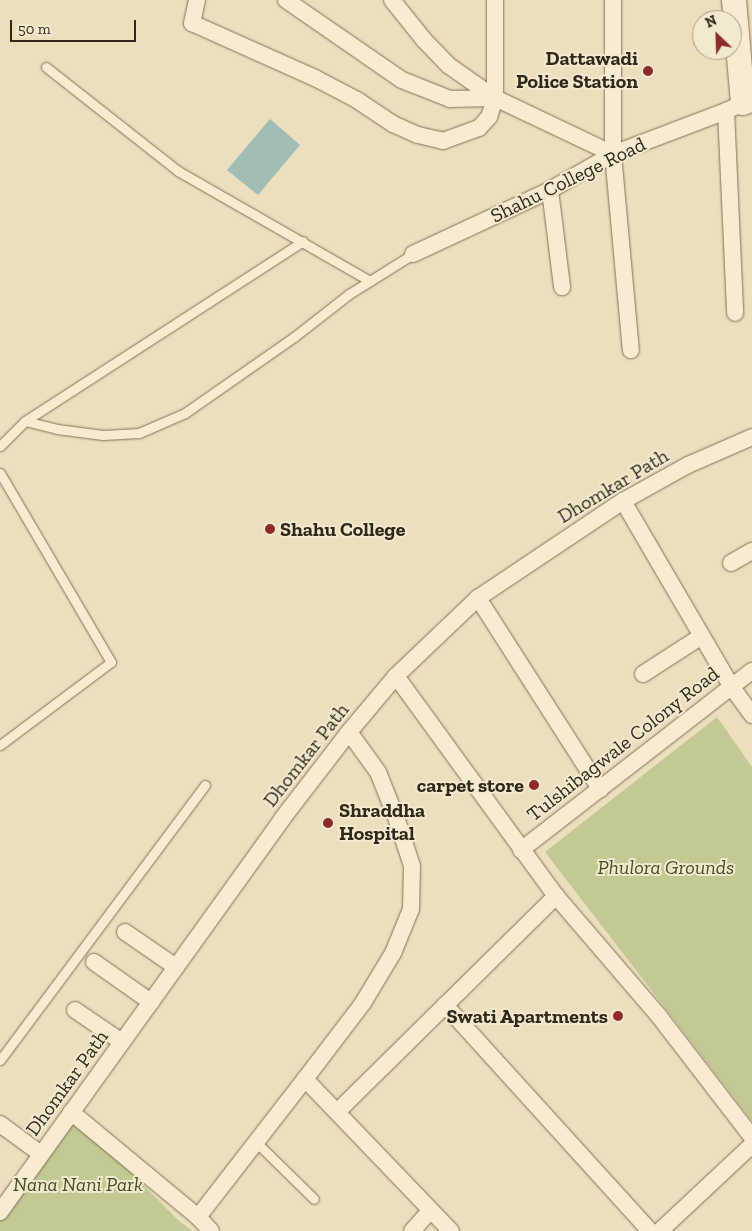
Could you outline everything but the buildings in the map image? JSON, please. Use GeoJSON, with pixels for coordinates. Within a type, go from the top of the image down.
{"type":"FeatureCollection","features":[{"type":"Feature","properties":{"kind":"street"},"geometry":{"type":"LineString","coordinates":[[197,0],[192,22],[315,78],[357,100],[393,124],[418,135],[443,141],[479,128],[489,117],[494,98],[495,0]]}},
{"type":"Feature","properties":{"kind":"street"},"geometry":{"type":"LineString","coordinates":[[286,0],[402,80],[450,98],[494,98]]}},
{"type":"Feature","properties":{"kind":"street"},"geometry":{"type":"LineString","coordinates":[[392,0],[424,40],[448,65],[494,98],[613,154]]}},
{"type":"Feature","properties":{"kind":"street"},"geometry":{"type":"LineString","coordinates":[[613,0],[613,154],[631,350]]}},
{"type":"Feature","properties":{"kind":"street"},"geometry":{"type":"LineString","coordinates":[[734,0],[740,104],[735,313]]}},
{"type":"Feature","properties":{"kind":"street","name":"Shahu College Road"},"geometry":{"type":"LineString","coordinates":[[412,254],[550,190],[613,154],[740,104]]}},
{"type":"Feature","properties":{"kind":"street"},"geometry":{"type":"LineString","coordinates":[[550,190],[562,287]]}},
{"type":"Feature","properties":{"kind":"street","name":"Dhomkar Path"},"geometry":{"type":"LineString","coordinates":[[0,1212],[282,820],[349,732],[396,676],[478,598],[623,501],[688,465],[752,438]]}},
{"type":"Feature","properties":{"kind":"street"},"geometry":{"type":"LineString","coordinates":[[623,501],[731,686],[752,715]]}},
{"type":"Feature","properties":{"kind":"street"},"geometry":{"type":"LineString","coordinates":[[731,563],[752,551]]}},
{"type":"Feature","properties":{"kind":"street"},"geometry":{"type":"LineString","coordinates":[[478,598],[600,789]]}},
{"type":"Feature","properties":{"kind":"street"},"geometry":{"type":"LineString","coordinates":[[642,674],[702,636]]}},
{"type":"Feature","properties":{"kind":"street","name":"Tulshibagwale Colony Road"},"geometry":{"type":"LineString","coordinates":[[521,850],[752,671]]}},
{"type":"Feature","properties":{"kind":"street"},"geometry":{"type":"LineString","coordinates":[[396,676],[556,896],[658,1015],[752,1137]]}},
{"type":"Feature","properties":{"kind":"street"},"geometry":{"type":"LineString","coordinates":[[198,1217],[363,1002],[392,953],[411,910],[412,866],[397,820],[378,772],[349,732]]}},
{"type":"Feature","properties":{"kind":"street"},"geometry":{"type":"LineString","coordinates":[[337,1112],[556,896]]}},
{"type":"Feature","properties":{"kind":"street"},"geometry":{"type":"LineString","coordinates":[[125,932],[176,967]]}},
{"type":"Feature","properties":{"kind":"street"},"geometry":{"type":"LineString","coordinates":[[94,962],[151,1002]]}},
{"type":"Feature","properties":{"kind":"street"},"geometry":{"type":"LineString","coordinates":[[445,1005],[661,1230],[752,1145]]}},
{"type":"Feature","properties":{"kind":"street"},"geometry":{"type":"LineString","coordinates":[[74,1010],[122,1042]]}},
{"type":"Feature","properties":{"kind":"street"},"geometry":{"type":"LineString","coordinates":[[305,1080],[451,1231]]}},
{"type":"Feature","properties":{"kind":"street"},"geometry":{"type":"LineString","coordinates":[[71,1112],[198,1217],[211,1231]]}},
{"type":"Feature","properties":{"kind":"street"},"geometry":{"type":"LineString","coordinates":[[0,1124],[41,1154]]}},
{"type":"Feature","properties":{"kind":"street"},"geometry":{"type":"LineString","coordinates":[[412,1231],[431,1210]]}},
{"type":"Feature","properties":{"kind":"lane"},"geometry":{"type":"LineString","coordinates":[[46,67],[178,172],[303,241],[370,281]]}},
{"type":"Feature","properties":{"kind":"lane"},"geometry":{"type":"LineString","coordinates":[[0,446],[25,421],[303,241]]}},
{"type":"Feature","properties":{"kind":"lane"},"geometry":{"type":"LineString","coordinates":[[25,421],[57,429],[94,434],[139,433],[185,413],[370,281],[412,254]]}},
{"type":"Feature","properties":{"kind":"lane"},"geometry":{"type":"LineString","coordinates":[[0,473],[111,662],[0,745]]}},
{"type":"Feature","properties":{"kind":"lane"},"geometry":{"type":"LineString","coordinates":[[0,1060],[204,785]]}},
{"type":"Feature","properties":{"kind":"lane"},"geometry":{"type":"LineString","coordinates":[[256,1142],[314,1199]]}},
{"type":"Feature","properties":{"kind":"green space","name":"Phulora Grounds"},"geometry":{"type":"Polygon","coordinates":[[[717,717],[752,767],[752,1121],[545,852],[717,717]]]}},
{"type":"Feature","properties":{"kind":"green space","name":"Nana Nani Park"},"geometry":{"type":"Polygon","coordinates":[[[71,1112],[179,1221],[193,1231],[0,1231],[0,1215],[71,1112]]]}},
{"type":"Feature","properties":{"kind":"water"},"geometry":{"type":"Polygon","coordinates":[[[270,119],[300,145],[258,195],[227,170],[270,119]]]}},
{"type":"Feature","properties":{"kind":"place","name":"Dattawadi Police Station"},"geometry":{"type":"Point","coordinates":[648,71]}},
{"type":"Feature","properties":{"kind":"place","name":"Shahu College"},"geometry":{"type":"Point","coordinates":[270,529]}},
{"type":"Feature","properties":{"kind":"place","name":"carpet store"},"geometry":{"type":"Point","coordinates":[534,785]}},
{"type":"Feature","properties":{"kind":"place","name":"Shraddha Hospital"},"geometry":{"type":"Point","coordinates":[328,823]}},
{"type":"Feature","properties":{"kind":"place","name":"Swati Apartments"},"geometry":{"type":"Point","coordinates":[618,1016]}}]}
